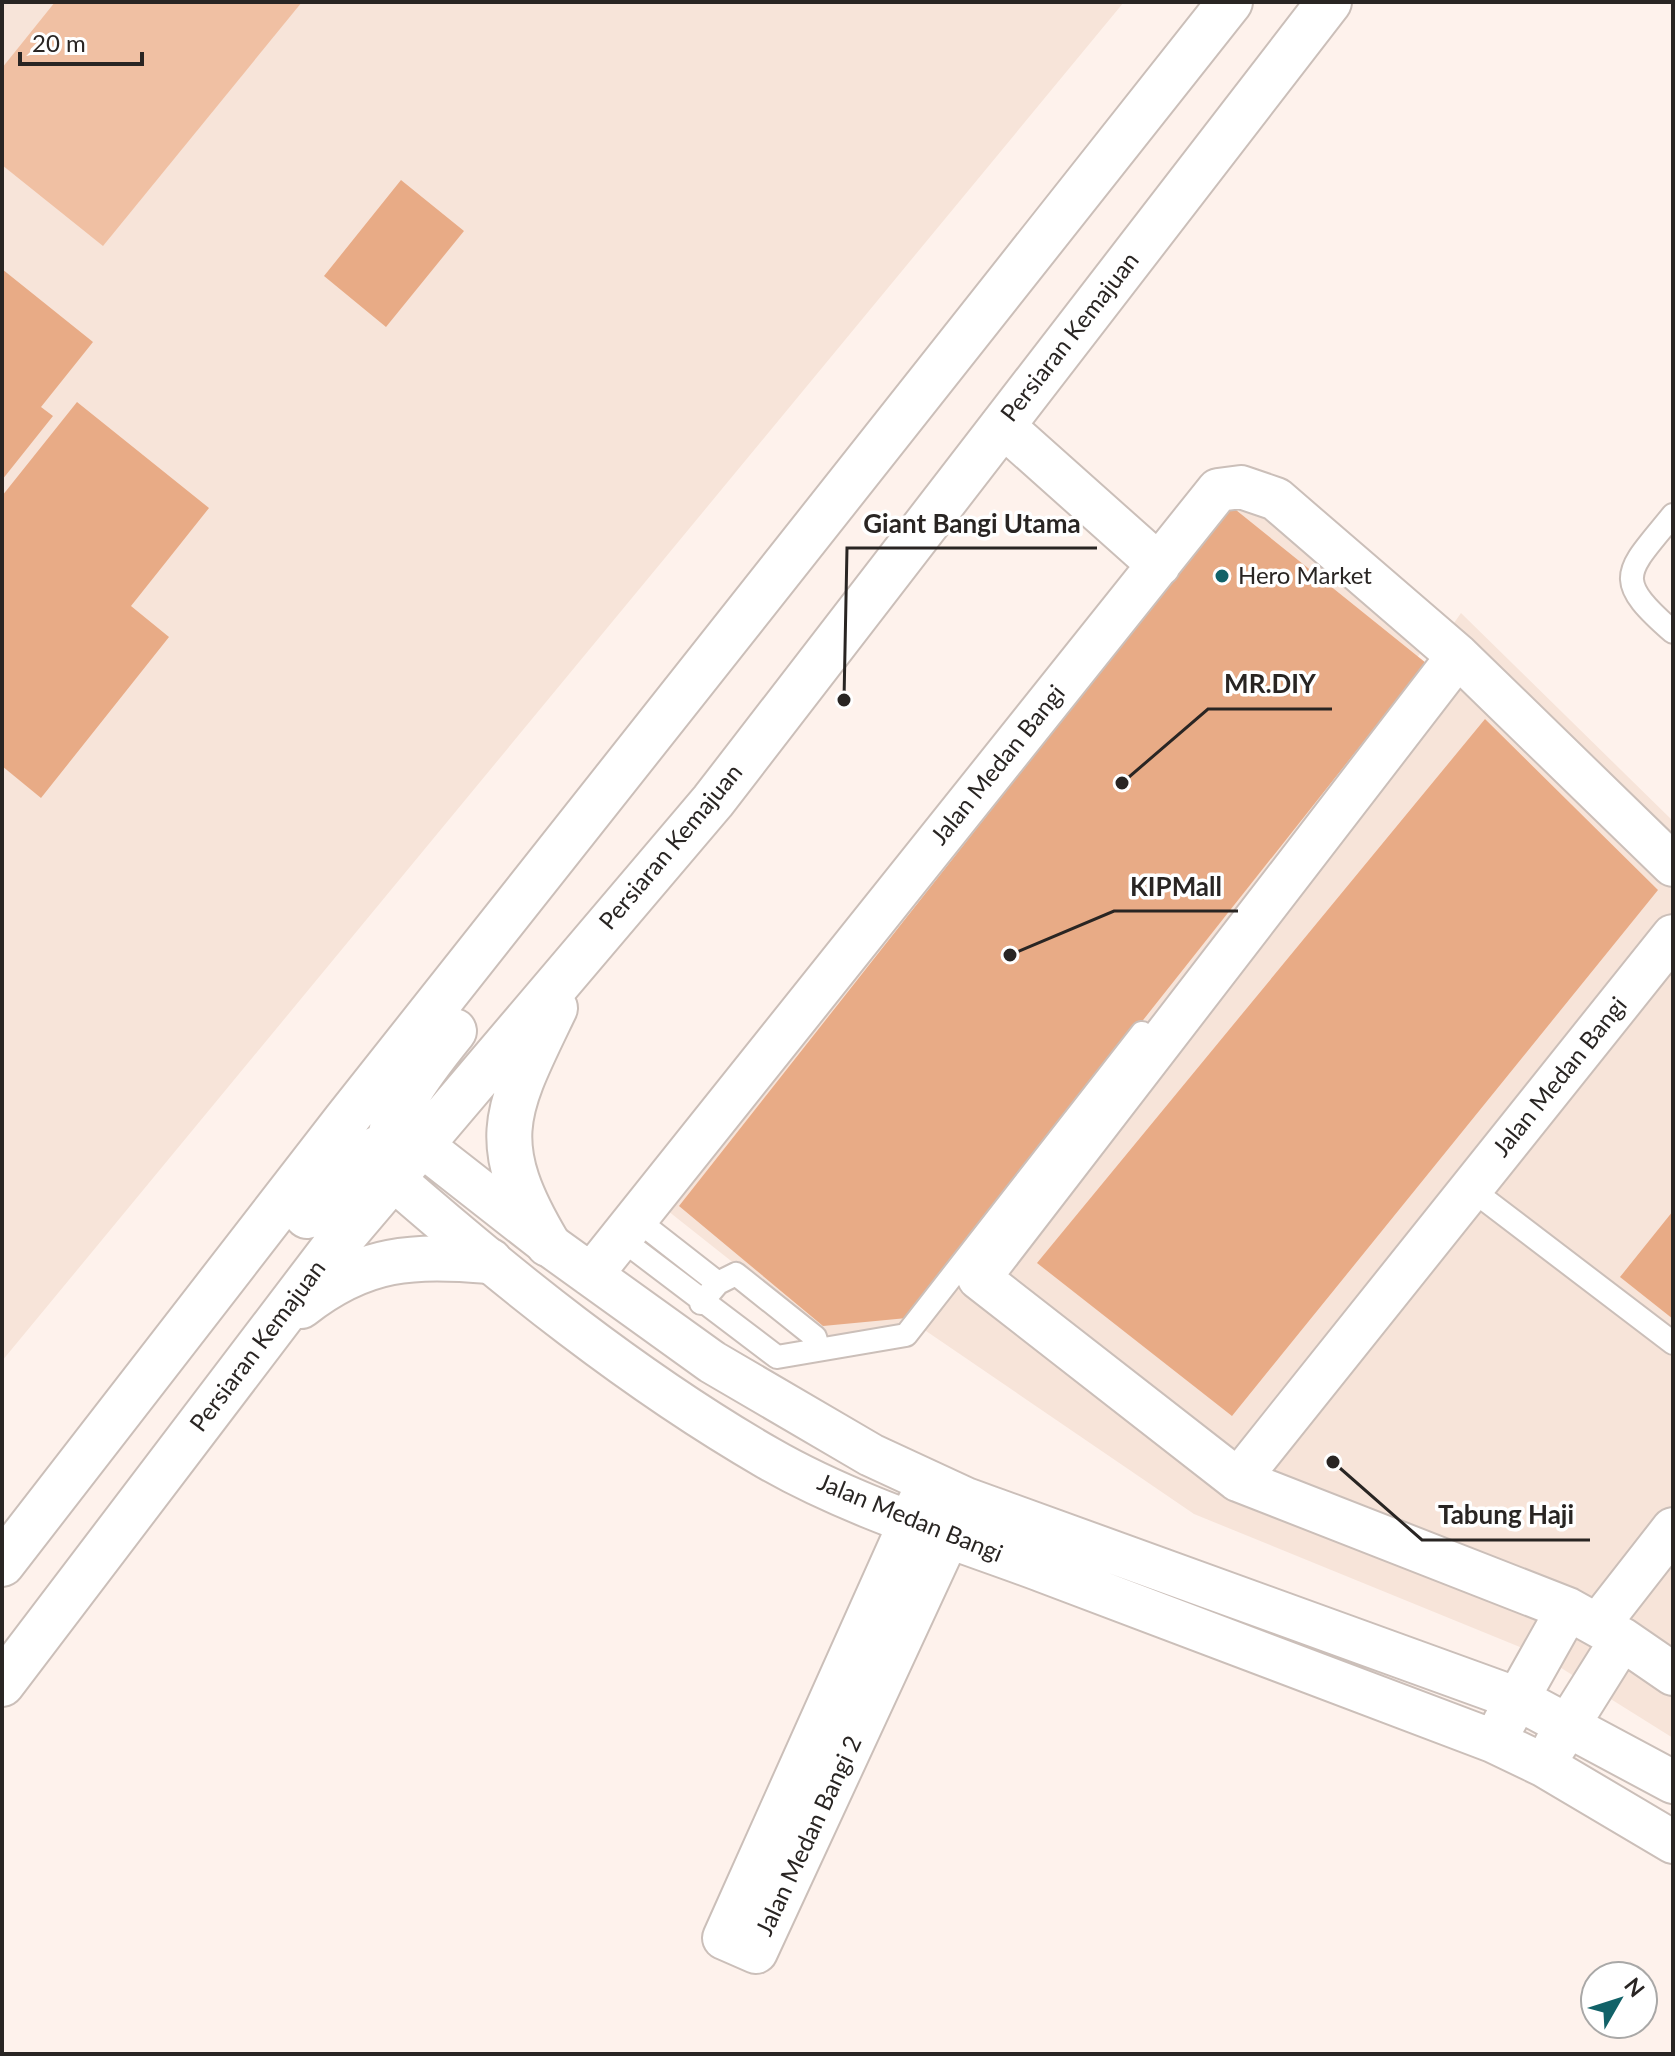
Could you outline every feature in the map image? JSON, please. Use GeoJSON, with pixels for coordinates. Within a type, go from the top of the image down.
{"type":"FeatureCollection","features":[{"type":"Feature","properties":{"kind":"main road"},"geometry":{"type":"LineString","coordinates":[[2,1564],[561,849],[1230,2]]}},
{"type":"Feature","properties":{"kind":"main road","name":"Persiaran Kemajuan"},"geometry":{"type":"LineString","coordinates":[[2,1684],[400,1154],[581,955],[713,801],[1329,2]]}},
{"type":"Feature","properties":{"kind":"main road"},"geometry":{"type":"LineString","coordinates":[[65,1482],[150,1411],[345,1171],[400,1154],[397,1120],[423,1070],[542,921],[561,849]]}},
{"type":"Feature","properties":{"kind":"main road"},"geometry":{"type":"LineString","coordinates":[[548,1244],[531,1215],[510,1162],[508,1122],[519,1083],[581,955]]}},
{"type":"Feature","properties":{"kind":"main road"},"geometry":{"type":"LineString","coordinates":[[268,1332],[326,1286],[396,1259],[438,1257],[490,1261]]}},
{"type":"Feature","properties":{"kind":"street"},"geometry":{"type":"LineString","coordinates":[[1002,425],[1159,565]]}},
{"type":"Feature","properties":{"kind":"street","name":"Jalan Medan Bangi"},"geometry":{"type":"LineString","coordinates":[[591,1275],[1218,490],[1241,487],[1276,499],[1452,650],[1673,865]]}},
{"type":"Feature","properties":{"kind":"street"},"geometry":{"type":"LineString","coordinates":[[1452,650],[979,1278],[1238,1480],[1596,1624],[1673,1674]]}},
{"type":"Feature","properties":{"kind":"street","name":"Jalan Medan Bangi"},"geometry":{"type":"LineString","coordinates":[[1238,1480],[1673,936]]}},
{"type":"Feature","properties":{"kind":"street","name":"Jalan Medan Bangi"},"geometry":{"type":"LineString","coordinates":[[400,1154],[548,1244],[661,1325],[801,1418],[927,1484],[1518,1699],[1570,1724],[1673,1782]]}},
{"type":"Feature","properties":{"kind":"street","name":"Jalan Medan Bangi"},"geometry":{"type":"LineString","coordinates":[[400,1154],[490,1261],[678,1402],[771,1460],[929,1528],[1493,1741],[1543,1765],[1673,1842]]}},
{"type":"Feature","properties":{"kind":"street","name":"Jalan Medan Bangi 2"},"geometry":{"type":"LineString","coordinates":[[927,1484],[929,1528],[756,1952],[724,1938],[929,1528],[966,1499]]}},
{"type":"Feature","properties":{"kind":"street"},"geometry":{"type":"LineString","coordinates":[[1493,1741],[1518,1699],[1596,1624],[1673,1529]]}},
{"type":"Feature","properties":{"kind":"street"},"geometry":{"type":"LineString","coordinates":[[1543,1765],[1570,1724],[1596,1624]]}},
{"type":"Feature","properties":{"kind":"lane"},"geometry":{"type":"LineString","coordinates":[[1673,515],[1636,561],[1630,575],[1632,590],[1642,606],[1673,632]]}},
{"type":"Feature","properties":{"kind":"lane"},"geometry":{"type":"LineString","coordinates":[[628,1229],[694,1298],[777,1357],[818,1347],[906,1335],[1452,650]]}},
{"type":"Feature","properties":{"kind":"lane"},"geometry":{"type":"LineString","coordinates":[[1471,1189],[1673,1343]]}},
{"type":"Feature","properties":{"kind":"lane"},"geometry":{"type":"LineString","coordinates":[[628,1229],[718,1283]]}},
{"type":"Feature","properties":{"kind":"lane"},"geometry":{"type":"LineString","coordinates":[[661,1325],[694,1298],[736,1274],[815,1337],[818,1347]]}},
{"type":"Feature","properties":{"kind":"shaded area"},"geometry":{"type":"Polygon","coordinates":[[[2,2],[1124,2],[2,1361],[2,2]]]}},
{"type":"Feature","properties":{"kind":"shaded area"},"geometry":{"type":"Polygon","coordinates":[[[55,2],[302,2],[103,246],[2,165],[2,68],[55,2]]]}},
{"type":"Feature","properties":{"kind":"shaded area"},"geometry":{"type":"Polygon","coordinates":[[[1240,498],[1268,510],[1426,646],[926,1292],[1426,663],[1461,613],[1673,821],[1673,1738],[1542,1656],[1194,1514],[907,1318],[899,1327],[827,1337],[663,1207],[1240,498]]]}},
{"type":"Feature","properties":{"kind":"building"},"geometry":{"type":"Polygon","coordinates":[[[401,180],[464,231],[386,327],[324,276],[401,180]]]}},
{"type":"Feature","properties":{"kind":"building"},"geometry":{"type":"Polygon","coordinates":[[[2,269],[93,342],[41,407],[53,416],[2,480],[2,269]]]}},
{"type":"Feature","properties":{"kind":"building"},"geometry":{"type":"Polygon","coordinates":[[[77,402],[209,508],[131,606],[169,637],[41,798],[2,766],[2,496],[77,402]]]}},
{"type":"Feature","properties":{"kind":"building"},"geometry":{"type":"Polygon","coordinates":[[[1231,506],[1426,663],[907,1318],[823,1326],[679,1206],[1231,506]]]}},
{"type":"Feature","properties":{"kind":"building"},"geometry":{"type":"Polygon","coordinates":[[[1485,719],[1658,890],[1232,1416],[1037,1263],[1485,719]]]}},
{"type":"Feature","properties":{"kind":"building"},"geometry":{"type":"Polygon","coordinates":[[[1673,1211],[1673,1319],[1620,1277],[1673,1211]]]}},
{"type":"Feature","properties":{"kind":"place","name":"Hero Market"},"geometry":{"type":"Point","coordinates":[1222,576]}},
{"type":"Feature","properties":{"kind":"place","name":"Giant Bangi Utama"},"geometry":{"type":"Point","coordinates":[844,700]}},
{"type":"Feature","properties":{"kind":"place","name":"MR.DIY"},"geometry":{"type":"Point","coordinates":[1122,783]}},
{"type":"Feature","properties":{"kind":"place","name":"KIPMall"},"geometry":{"type":"Point","coordinates":[1010,955]}},
{"type":"Feature","properties":{"kind":"place","name":"Tabung Haji"},"geometry":{"type":"Point","coordinates":[1333,1462]}}]}
